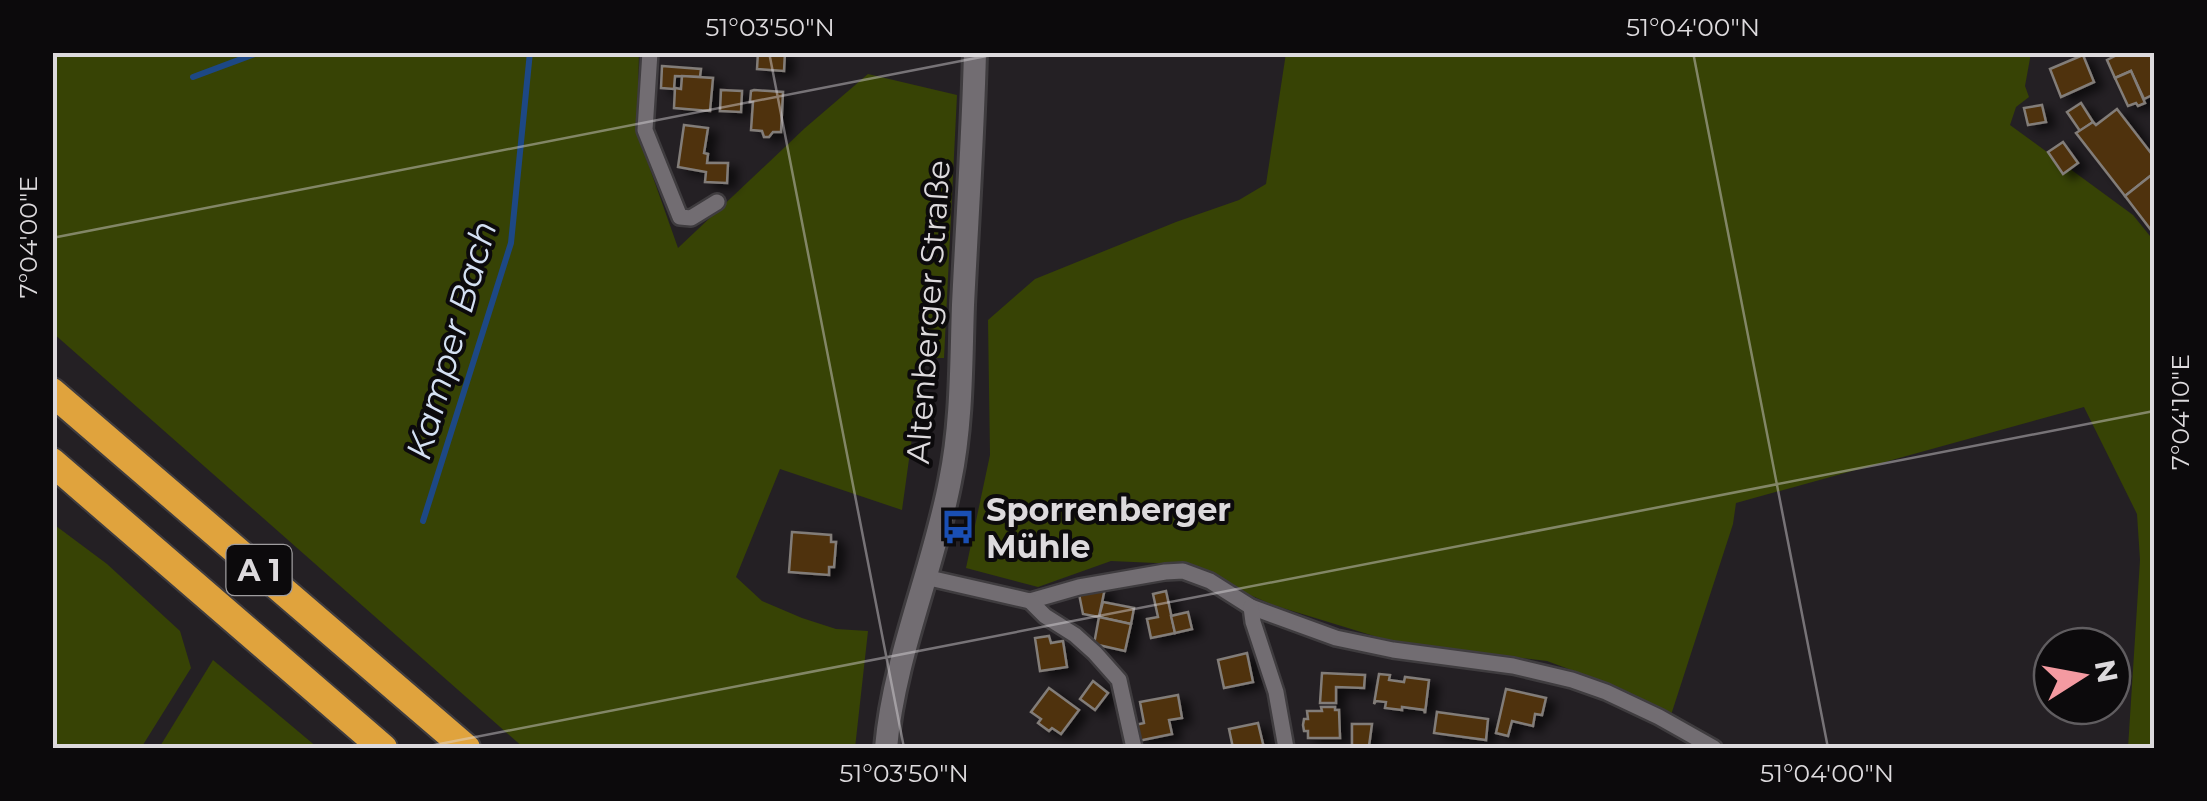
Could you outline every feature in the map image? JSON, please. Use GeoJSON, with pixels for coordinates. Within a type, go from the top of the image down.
{"type":"FeatureCollection","features":[{"type":"Feature","properties":{"kind":"highway","name":"A 1"},"geometry":{"type":"LineString","coordinates":[[52,392],[466,748]]}},
{"type":"Feature","properties":{"kind":"highway","name":"A 1"},"geometry":{"type":"LineString","coordinates":[[52,462],[382,748]]}},
{"type":"Feature","properties":{"kind":"main road","name":"Altenberger Straße"},"geometry":{"type":"LineString","coordinates":[[886,748],[899,668],[951,478],[959,412],[975,52]]}},
{"type":"Feature","properties":{"kind":"street"},"geometry":{"type":"LineString","coordinates":[[650,52],[645,130],[680,217],[691,218],[718,202]]}},
{"type":"Feature","properties":{"kind":"street"},"geometry":{"type":"LineString","coordinates":[[925,578],[1030,601],[1079,586],[1182,571],[1210,581],[1251,607],[1336,638],[1366,646],[1513,666],[1572,680],[1659,717],[1714,748]]}},
{"type":"Feature","properties":{"kind":"street"},"geometry":{"type":"LineString","coordinates":[[1030,601],[1075,635],[1119,680],[1134,748]]}},
{"type":"Feature","properties":{"kind":"street"},"geometry":{"type":"LineString","coordinates":[[1251,607],[1276,692],[1286,748]]}},
{"type":"Feature","properties":{"kind":"green space"},"geometry":{"type":"Polygon","coordinates":[[[52,53],[639,53],[637,132],[678,248],[868,74],[957,95],[944,358],[923,358],[902,510],[780,469],[736,577],[762,601],[802,618],[836,629],[868,631],[855,748],[524,748],[53,333],[52,53]]]}},
{"type":"Feature","properties":{"kind":"green space"},"geometry":{"type":"Polygon","coordinates":[[[1286,53],[2031,53],[2025,86],[2029,97],[2016,107],[2010,125],[2133,215],[2154,241],[2154,748],[2128,748],[2140,560],[2137,514],[2084,407],[1736,503],[1733,524],[1671,715],[1620,688],[1547,661],[1400,644],[1273,605],[1178,564],[1111,561],[1038,587],[966,568],[990,455],[988,320],[1035,279],[1239,200],[1266,184],[1286,53]]]}},
{"type":"Feature","properties":{"kind":"green space"},"geometry":{"type":"Polygon","coordinates":[[[52,523],[107,564],[180,631],[191,668],[141,748],[53,748],[52,523]]]}},
{"type":"Feature","properties":{"kind":"green space"},"geometry":{"type":"Polygon","coordinates":[[[213,660],[318,748],[159,748],[213,660]]]}},
{"type":"Feature","properties":{"kind":"building"},"geometry":{"type":"Polygon","coordinates":[[[758,52],[785,52],[784,71],[757,69],[758,52]]]}},
{"type":"Feature","properties":{"kind":"building"},"geometry":{"type":"Polygon","coordinates":[[[2123,52],[2154,52],[2154,94],[2144,99],[2131,71],[2115,78],[2107,60],[2123,52]]]}},
{"type":"Feature","properties":{"kind":"building"},"geometry":{"type":"Polygon","coordinates":[[[2083,55],[2094,82],[2061,97],[2050,69],[2083,55]]]}},
{"type":"Feature","properties":{"kind":"building"},"geometry":{"type":"Polygon","coordinates":[[[662,66],[701,69],[700,77],[675,76],[674,89],[661,88],[662,66]]]}},
{"type":"Feature","properties":{"kind":"building"},"geometry":{"type":"Polygon","coordinates":[[[2131,71],[2145,103],[2138,106],[2128,106],[2115,78],[2131,71]]]}},
{"type":"Feature","properties":{"kind":"building"},"geometry":{"type":"Polygon","coordinates":[[[682,76],[713,78],[710,111],[674,108],[675,88],[681,89],[682,76]]]}},
{"type":"Feature","properties":{"kind":"building"},"geometry":{"type":"Polygon","coordinates":[[[721,90],[742,91],[741,112],[720,111],[721,90]]]}},
{"type":"Feature","properties":{"kind":"building"},"geometry":{"type":"Polygon","coordinates":[[[754,90],[783,92],[781,132],[764,137],[762,131],[751,130],[750,102],[754,90]]]}},
{"type":"Feature","properties":{"kind":"building"},"geometry":{"type":"Polygon","coordinates":[[[2081,103],[2093,122],[2080,131],[2067,112],[2081,103]]]}},
{"type":"Feature","properties":{"kind":"building"},"geometry":{"type":"Polygon","coordinates":[[[2042,105],[2046,122],[2028,125],[2024,108],[2042,105]]]}},
{"type":"Feature","properties":{"kind":"building"},"geometry":{"type":"Polygon","coordinates":[[[2117,109],[2154,157],[2154,173],[2125,196],[2076,133],[2093,122],[2096,125],[2117,109]]]}},
{"type":"Feature","properties":{"kind":"building"},"geometry":{"type":"Polygon","coordinates":[[[684,125],[708,128],[704,153],[708,154],[707,163],[728,163],[727,183],[705,182],[706,172],[678,167],[684,125]]]}},
{"type":"Feature","properties":{"kind":"building"},"geometry":{"type":"Polygon","coordinates":[[[2063,142],[2078,163],[2063,174],[2048,152],[2063,142]]]}},
{"type":"Feature","properties":{"kind":"building"},"geometry":{"type":"Polygon","coordinates":[[[2154,173],[2154,234],[2125,196],[2154,173]]]}},
{"type":"Feature","properties":{"kind":"building"},"geometry":{"type":"Polygon","coordinates":[[[792,532],[831,535],[831,542],[836,542],[834,567],[829,567],[829,575],[789,572],[792,532]]]}},
{"type":"Feature","properties":{"kind":"building"},"geometry":{"type":"Polygon","coordinates":[[[1105,588],[1099,617],[1083,614],[1079,594],[1105,588]]]}},
{"type":"Feature","properties":{"kind":"building"},"geometry":{"type":"Polygon","coordinates":[[[1166,591],[1175,633],[1151,638],[1147,619],[1158,617],[1153,594],[1166,591]]]}},
{"type":"Feature","properties":{"kind":"building"},"geometry":{"type":"Polygon","coordinates":[[[1103,602],[1134,608],[1131,624],[1099,617],[1103,602]]]}},
{"type":"Feature","properties":{"kind":"building"},"geometry":{"type":"Polygon","coordinates":[[[1188,612],[1192,629],[1175,633],[1171,616],[1188,612]]]}},
{"type":"Feature","properties":{"kind":"building"},"geometry":{"type":"Polygon","coordinates":[[[1099,617],[1131,624],[1125,651],[1094,644],[1099,617]]]}},
{"type":"Feature","properties":{"kind":"building"},"geometry":{"type":"Polygon","coordinates":[[[1049,636],[1051,643],[1063,641],[1067,667],[1040,671],[1035,638],[1049,636]]]}},
{"type":"Feature","properties":{"kind":"building"},"geometry":{"type":"Polygon","coordinates":[[[1247,653],[1253,682],[1224,688],[1218,660],[1247,653]]]}},
{"type":"Feature","properties":{"kind":"building"},"geometry":{"type":"Polygon","coordinates":[[[1322,673],[1365,675],[1364,688],[1336,687],[1336,703],[1320,703],[1322,673]]]}},
{"type":"Feature","properties":{"kind":"building"},"geometry":{"type":"Polygon","coordinates":[[[1379,674],[1404,682],[1405,677],[1429,680],[1425,713],[1402,707],[1385,708],[1386,702],[1374,704],[1379,674]]]}},
{"type":"Feature","properties":{"kind":"building"},"geometry":{"type":"Polygon","coordinates":[[[1093,681],[1108,693],[1095,710],[1080,699],[1093,681]]]}},
{"type":"Feature","properties":{"kind":"building"},"geometry":{"type":"Polygon","coordinates":[[[1049,688],[1079,710],[1061,734],[1038,723],[1041,719],[1031,712],[1049,688]]]}},
{"type":"Feature","properties":{"kind":"building"},"geometry":{"type":"Polygon","coordinates":[[[1506,689],[1546,698],[1542,715],[1535,714],[1533,726],[1512,721],[1508,736],[1496,733],[1506,689]]]}},
{"type":"Feature","properties":{"kind":"building"},"geometry":{"type":"Polygon","coordinates":[[[1178,695],[1182,718],[1169,720],[1172,734],[1138,741],[1135,725],[1144,723],[1140,702],[1178,695]]]}},
{"type":"Feature","properties":{"kind":"building"},"geometry":{"type":"Polygon","coordinates":[[[1321,707],[1339,710],[1340,738],[1308,738],[1303,725],[1304,719],[1308,719],[1307,711],[1322,711],[1321,707]]]}},
{"type":"Feature","properties":{"kind":"building"},"geometry":{"type":"Polygon","coordinates":[[[1437,712],[1488,719],[1486,740],[1434,733],[1437,712]]]}},
{"type":"Feature","properties":{"kind":"building"},"geometry":{"type":"Polygon","coordinates":[[[1258,723],[1264,748],[1233,748],[1229,729],[1258,723]]]}},
{"type":"Feature","properties":{"kind":"building"},"geometry":{"type":"Polygon","coordinates":[[[1352,724],[1372,724],[1369,746],[1352,747],[1352,724]]]}},
{"type":"Feature","properties":{"kind":"waterway"},"geometry":{"type":"LineString","coordinates":[[193,77],[260,52]]}},
{"type":"Feature","properties":{"kind":"waterway","name":"Kamper Bach"},"geometry":{"type":"LineString","coordinates":[[423,521],[511,243],[530,52]]}},
{"type":"Feature","properties":{"kind":"place","name":"Sporrenberger Mühle"},"geometry":{"type":"Point","coordinates":[958,527]}}]}
